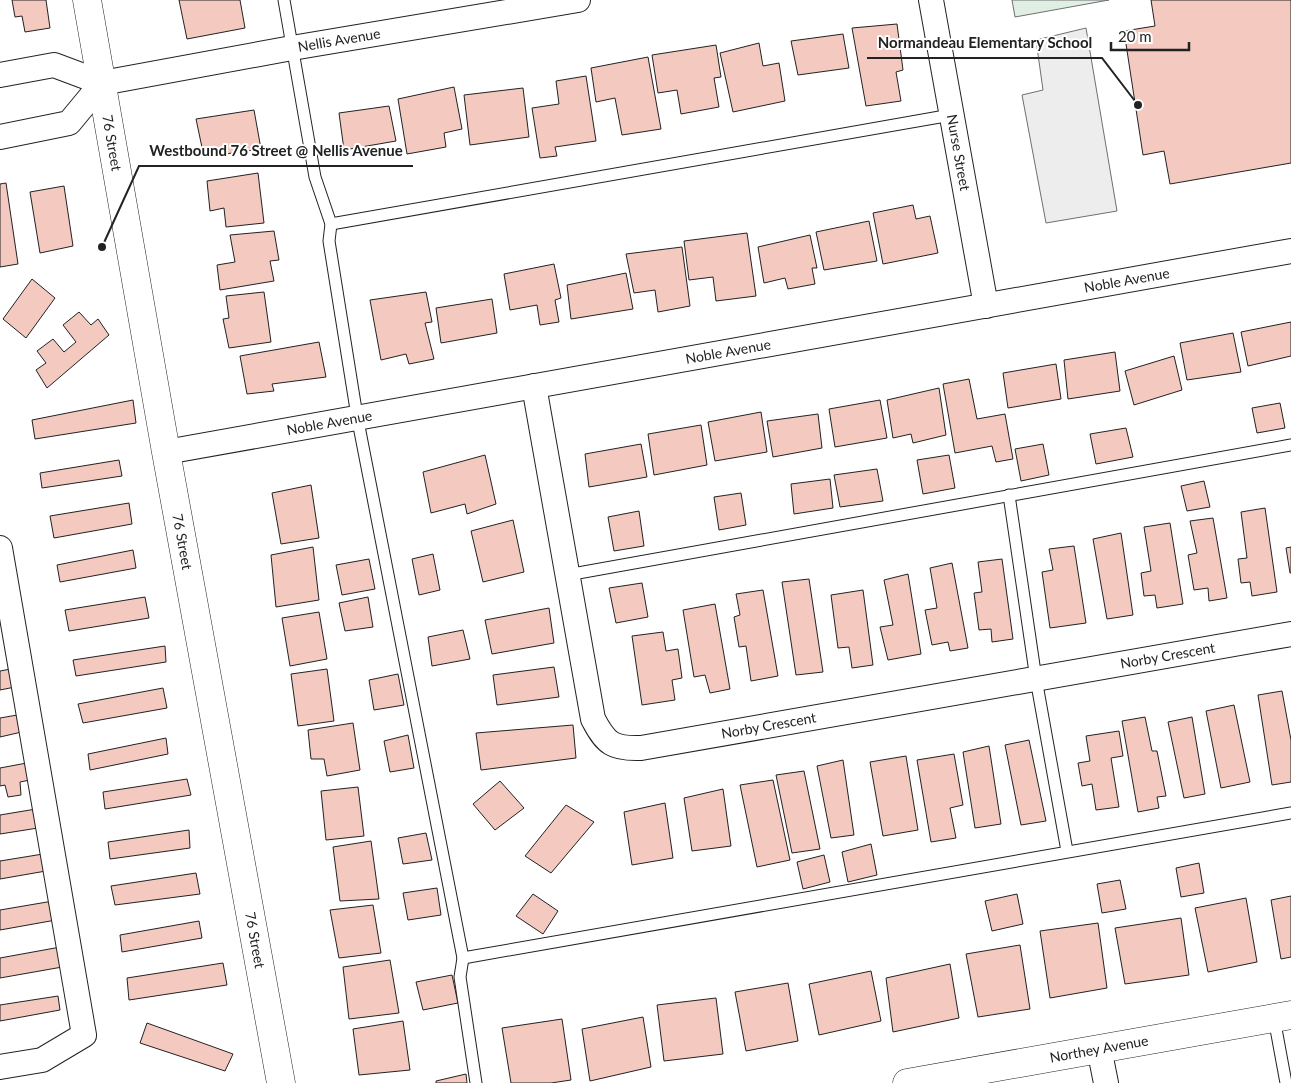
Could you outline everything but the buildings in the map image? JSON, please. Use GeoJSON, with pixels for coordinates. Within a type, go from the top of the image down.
{"type":"FeatureCollection","features":[{"type":"Feature","properties":{"kind":"street","name":"76 Street"},"geometry":{"type":"LineString","coordinates":[[87,0],[166,452],[281,1083]]}},
{"type":"Feature","properties":{"kind":"street","name":"Nellis Avenue"},"geometry":{"type":"LineString","coordinates":[[102,83],[292,48],[578,0]]}},
{"type":"Feature","properties":{"kind":"street","name":"Nurse Street"},"geometry":{"type":"LineString","coordinates":[[931,0],[986,306]]}},
{"type":"Feature","properties":{"kind":"street"},"geometry":{"type":"LineString","coordinates":[[0,75],[54,65],[102,83],[69,124],[0,137]]}},
{"type":"Feature","properties":{"kind":"street","name":"Noble Avenue"},"geometry":{"type":"LineString","coordinates":[[166,452],[357,416],[1291,251]]}},
{"type":"Feature","properties":{"kind":"street","name":"Norby Crescent"},"geometry":{"type":"LineString","coordinates":[[534,386],[593,719],[606,741],[627,749],[1291,634]]}},
{"type":"Feature","properties":{"kind":"street"},"geometry":{"type":"LineString","coordinates":[[0,548],[84,1035],[42,1060],[0,1067]]}},
{"type":"Feature","properties":{"kind":"street","name":"Northey Avenue"},"geometry":{"type":"LineString","coordinates":[[907,1083],[1283,1017]]}},
{"type":"Feature","properties":{"kind":"street"},"geometry":{"type":"LineString","coordinates":[[1100,1048],[1106,1083]]}},
{"type":"Feature","properties":{"kind":"lane"},"geometry":{"type":"LineString","coordinates":[[284,0],[315,177],[331,224],[329,241],[357,416],[463,958],[460,977],[476,1083]]}},
{"type":"Feature","properties":{"kind":"lane"},"geometry":{"type":"LineString","coordinates":[[331,224],[951,116]]}},
{"type":"Feature","properties":{"kind":"lane"},"geometry":{"type":"LineString","coordinates":[[568,575],[1291,445]]}},
{"type":"Feature","properties":{"kind":"lane"},"geometry":{"type":"LineString","coordinates":[[1009,495],[1036,679],[1067,851]]}},
{"type":"Feature","properties":{"kind":"lane"},"geometry":{"type":"LineString","coordinates":[[463,958],[1291,813]]}},
{"type":"Feature","properties":{"kind":"lane"},"geometry":{"type":"LineString","coordinates":[[1283,1017],[1286,1083]]}},
{"type":"Feature","properties":{"kind":"green space"},"geometry":{"type":"Polygon","coordinates":[[[1012,0],[1109,0],[1015,17],[1012,0]]]}},
{"type":"Feature","properties":{"kind":"shaded area"},"geometry":{"type":"Polygon","coordinates":[[[1086,28],[1117,211],[1046,223],[1022,95],[1043,90],[1036,40],[1086,28]]]}},
{"type":"Feature","properties":{"kind":"place","name":"Normandeau Elementary School"},"geometry":{"type":"Point","coordinates":[1138,105]}},
{"type":"Feature","properties":{"kind":"place","name":"Westbound 76 Street @ Nellis Avenue"},"geometry":{"type":"Point","coordinates":[102,247]}}]}
